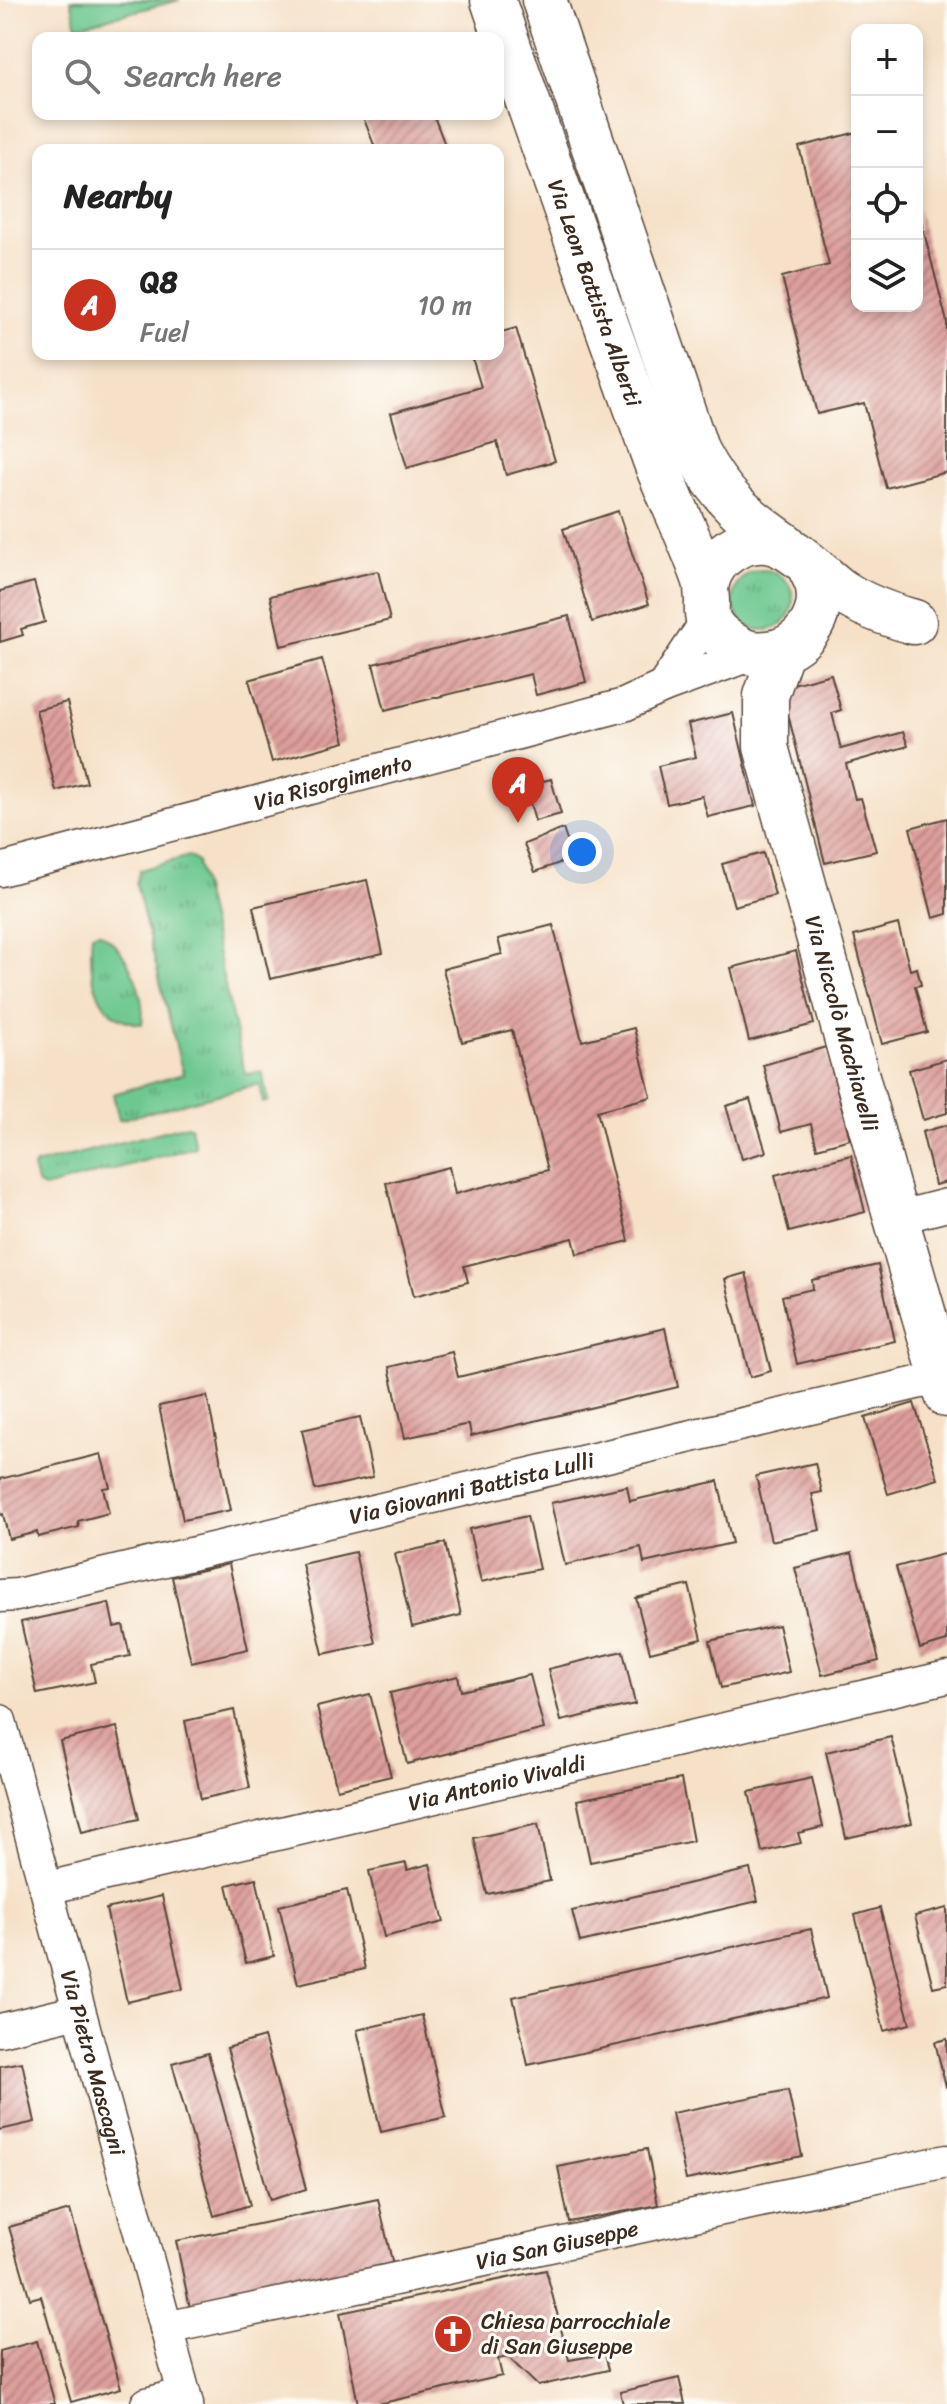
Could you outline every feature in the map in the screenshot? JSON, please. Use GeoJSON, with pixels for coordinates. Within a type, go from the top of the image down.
{"type":"FeatureCollection","features":[{"type":"Feature","properties":{"kind":"street","name":"Via Leon Battista Alberti"},"geometry":{"type":"LineString","coordinates":[[493,0],[657,463],[696,553],[707,601]]}},
{"type":"Feature","properties":{"kind":"street","name":"Via Leon Battista Alberti"},"geometry":{"type":"LineString","coordinates":[[544,0],[697,452],[724,495],[797,556]]}},
{"type":"Feature","properties":{"kind":"street"},"geometry":{"type":"LineString","coordinates":[[663,687],[707,601],[712,568],[723,555],[737,546],[761,541],[797,556],[817,583],[819,602],[814,619],[779,647],[726,642],[707,601]]}},
{"type":"Feature","properties":{"kind":"street","name":"Via Risorgimento"},"geometry":{"type":"LineString","coordinates":[[797,556],[844,593],[886,614],[930,620]]}},
{"type":"Feature","properties":{"kind":"street","name":"Via Risorgimento"},"geometry":{"type":"LineString","coordinates":[[0,870],[624,705],[663,687],[779,647],[930,620]]}},
{"type":"Feature","properties":{"kind":"street","name":"Via Niccolò Machiavelli"},"geometry":{"type":"LineString","coordinates":[[779,647],[766,696],[766,747],[944,1386]]}},
{"type":"Feature","properties":{"kind":"street"},"geometry":{"type":"LineString","coordinates":[[896,1218],[947,1205]]}},
{"type":"Feature","properties":{"kind":"street","name":"Via Giovanni Battista Lulli"},"geometry":{"type":"LineString","coordinates":[[0,1596],[17,1595],[944,1386]]}},
{"type":"Feature","properties":{"kind":"street","name":"Via Antonio Vivaldi"},"geometry":{"type":"LineString","coordinates":[[47,1888],[947,1677]]}},
{"type":"Feature","properties":{"kind":"street","name":"Via Pietro Mascagni"},"geometry":{"type":"LineString","coordinates":[[0,1721],[186,2399]]}},
{"type":"Feature","properties":{"kind":"street"},"geometry":{"type":"LineString","coordinates":[[0,2030],[79,2011]]}},
{"type":"Feature","properties":{"kind":"street","name":"Via San Giuseppe"},"geometry":{"type":"LineString","coordinates":[[166,2328],[947,2161]]}},
{"type":"Feature","properties":{"kind":"street"},"geometry":{"type":"LineString","coordinates":[[147,2404],[186,2399]]}},
{"type":"Feature","properties":{"kind":"green space"},"geometry":{"type":"Polygon","coordinates":[[[71,0],[180,0],[77,26],[71,0]]]}},
{"type":"Feature","properties":{"kind":"green space"},"geometry":{"type":"Polygon","coordinates":[[[763,570],[784,579],[793,600],[784,621],[763,630],[742,621],[733,600],[742,579],[763,570]]]}},
{"type":"Feature","properties":{"kind":"green space"},"geometry":{"type":"Polygon","coordinates":[[[189,856],[197,862],[245,1074],[262,1072],[268,1101],[263,1103],[259,1084],[119,1120],[113,1094],[183,1074],[136,884],[140,870],[189,856]]]}},
{"type":"Feature","properties":{"kind":"green space"},"geometry":{"type":"Polygon","coordinates":[[[99,932],[118,949],[132,972],[141,999],[142,1024],[113,1014],[98,992],[93,979],[91,949],[92,934],[99,932]]]}},
{"type":"Feature","properties":{"kind":"green space"},"geometry":{"type":"Polygon","coordinates":[[[187,1125],[191,1127],[195,1147],[44,1188],[38,1185],[33,1168],[35,1165],[187,1125]]]}},
{"type":"Feature","properties":{"kind":"building"},"geometry":{"type":"Polygon","coordinates":[[[364,120],[435,120],[445,144],[374,144],[364,120]]]}},
{"type":"Feature","properties":{"kind":"building"},"geometry":{"type":"Polygon","coordinates":[[[851,134],[851,312],[923,312],[923,228],[947,322],[947,472],[886,488],[864,403],[817,414],[782,277],[829,265],[799,147],[851,134]]]}},
{"type":"Feature","properties":{"kind":"building"},"geometry":{"type":"Polygon","coordinates":[[[516,328],[555,461],[506,475],[497,442],[407,468],[391,413],[481,387],[473,360],[504,360],[504,331],[516,328]]]}},
{"type":"Feature","properties":{"kind":"building"},"geometry":{"type":"Polygon","coordinates":[[[618,511],[649,604],[592,622],[563,529],[618,511]]]}},
{"type":"Feature","properties":{"kind":"building"},"geometry":{"type":"Polygon","coordinates":[[[378,571],[390,620],[281,646],[270,596],[378,571]]]}},
{"type":"Feature","properties":{"kind":"building"},"geometry":{"type":"Polygon","coordinates":[[[34,582],[45,622],[21,629],[23,635],[0,642],[0,591],[34,582]]]}},
{"type":"Feature","properties":{"kind":"building"},"geometry":{"type":"Polygon","coordinates":[[[569,616],[586,682],[536,695],[531,674],[385,710],[373,664],[569,616]]]}},
{"type":"Feature","properties":{"kind":"building"},"geometry":{"type":"Polygon","coordinates":[[[322,659],[345,742],[272,762],[249,680],[322,659]]]}},
{"type":"Feature","properties":{"kind":"building"},"geometry":{"type":"Polygon","coordinates":[[[831,674],[841,710],[832,713],[841,749],[903,732],[908,746],[846,764],[855,799],[861,798],[876,851],[825,863],[786,706],[793,684],[831,674]]]}},
{"type":"Feature","properties":{"kind":"building"},"geometry":{"type":"Polygon","coordinates":[[[67,702],[87,783],[56,791],[36,710],[67,702]]]}},
{"type":"Feature","properties":{"kind":"building"},"geometry":{"type":"Polygon","coordinates":[[[733,713],[755,806],[708,817],[702,796],[667,804],[658,766],[696,757],[688,724],[733,713]]]}},
{"type":"Feature","properties":{"kind":"building"},"geometry":{"type":"Polygon","coordinates":[[[551,779],[561,814],[535,821],[525,786],[551,779]]]}},
{"type":"Feature","properties":{"kind":"building"},"geometry":{"type":"Polygon","coordinates":[[[947,818],[947,914],[933,918],[910,828],[947,818]]]}},
{"type":"Feature","properties":{"kind":"building"},"geometry":{"type":"Polygon","coordinates":[[[563,829],[573,858],[535,872],[524,844],[563,829]]]}},
{"type":"Feature","properties":{"kind":"building"},"geometry":{"type":"Polygon","coordinates":[[[763,853],[775,895],[734,906],[722,864],[763,853]]]}},
{"type":"Feature","properties":{"kind":"building"},"geometry":{"type":"Polygon","coordinates":[[[367,880],[383,953],[270,979],[253,907],[367,880]]]}},
{"type":"Feature","properties":{"kind":"building"},"geometry":{"type":"Polygon","coordinates":[[[898,924],[910,970],[917,968],[921,985],[915,986],[927,1032],[882,1044],[854,936],[898,924]]]}},
{"type":"Feature","properties":{"kind":"building"},"geometry":{"type":"Polygon","coordinates":[[[553,925],[582,1041],[634,1028],[651,1097],[597,1111],[629,1241],[577,1254],[573,1238],[464,1266],[468,1282],[414,1296],[386,1183],[449,1167],[455,1194],[548,1170],[512,1030],[462,1042],[443,969],[502,954],[498,939],[553,925]]]}},
{"type":"Feature","properties":{"kind":"building"},"geometry":{"type":"Polygon","coordinates":[[[796,951],[814,1024],[749,1041],[731,968],[796,951]]]}},
{"type":"Feature","properties":{"kind":"building"},"geometry":{"type":"Polygon","coordinates":[[[826,1047],[850,1139],[817,1148],[811,1124],[781,1132],[763,1065],[826,1047]]]}},
{"type":"Feature","properties":{"kind":"building"},"geometry":{"type":"Polygon","coordinates":[[[947,1059],[947,1113],[923,1120],[909,1070],[947,1059]]]}},
{"type":"Feature","properties":{"kind":"building"},"geometry":{"type":"Polygon","coordinates":[[[750,1099],[766,1152],[742,1159],[726,1106],[750,1099]]]}},
{"type":"Feature","properties":{"kind":"building"},"geometry":{"type":"Polygon","coordinates":[[[947,1125],[947,1182],[935,1185],[922,1132],[947,1125]]]}},
{"type":"Feature","properties":{"kind":"building"},"geometry":{"type":"Polygon","coordinates":[[[851,1155],[865,1212],[789,1232],[775,1175],[851,1155]]]}},
{"type":"Feature","properties":{"kind":"building"},"geometry":{"type":"Polygon","coordinates":[[[878,1265],[895,1341],[797,1364],[782,1296],[813,1289],[812,1280],[878,1265]]]}},
{"type":"Feature","properties":{"kind":"building"},"geometry":{"type":"Polygon","coordinates":[[[746,1273],[771,1371],[750,1377],[725,1279],[746,1273]]]}},
{"type":"Feature","properties":{"kind":"building"},"geometry":{"type":"Polygon","coordinates":[[[665,1328],[678,1387],[471,1436],[469,1424],[405,1438],[389,1367],[452,1352],[458,1377],[665,1328]]]}},
{"type":"Feature","properties":{"kind":"building"},"geometry":{"type":"Polygon","coordinates":[[[207,1396],[231,1510],[183,1520],[159,1406],[207,1396]]]}},
{"type":"Feature","properties":{"kind":"building"},"geometry":{"type":"Polygon","coordinates":[[[914,1403],[938,1479],[888,1494],[865,1418],[914,1403]]]}},
{"type":"Feature","properties":{"kind":"building"},"geometry":{"type":"Polygon","coordinates":[[[360,1417],[373,1477],[315,1490],[302,1430],[360,1417]]]}},
{"type":"Feature","properties":{"kind":"building"},"geometry":{"type":"Polygon","coordinates":[[[101,1454],[110,1487],[103,1488],[109,1513],[78,1521],[79,1527],[38,1537],[37,1532],[9,1539],[3,1514],[0,1515],[0,1479],[101,1454]]]}},
{"type":"Feature","properties":{"kind":"building"},"geometry":{"type":"Polygon","coordinates":[[[815,1463],[822,1492],[812,1494],[820,1530],[771,1541],[756,1476],[815,1463]]]}},
{"type":"Feature","properties":{"kind":"building"},"geometry":{"type":"Polygon","coordinates":[[[718,1481],[732,1543],[644,1563],[641,1547],[565,1565],[551,1503],[627,1486],[630,1501],[718,1481]]]}},
{"type":"Feature","properties":{"kind":"building"},"geometry":{"type":"Polygon","coordinates":[[[527,1516],[539,1569],[481,1582],[469,1529],[527,1516]]]}},
{"type":"Feature","properties":{"kind":"building"},"geometry":{"type":"Polygon","coordinates":[[[445,1543],[461,1615],[412,1627],[395,1554],[445,1543]]]}},
{"type":"Feature","properties":{"kind":"building"},"geometry":{"type":"Polygon","coordinates":[[[355,1552],[375,1643],[323,1654],[302,1564],[355,1552]]]}},
{"type":"Feature","properties":{"kind":"building"},"geometry":{"type":"Polygon","coordinates":[[[852,1553],[879,1661],[822,1675],[795,1568],[852,1553]]]}},
{"type":"Feature","properties":{"kind":"building"},"geometry":{"type":"Polygon","coordinates":[[[947,1553],[947,1641],[920,1649],[896,1567],[947,1553]]]}},
{"type":"Feature","properties":{"kind":"building"},"geometry":{"type":"Polygon","coordinates":[[[229,1564],[248,1649],[191,1662],[172,1577],[229,1564]]]}},
{"type":"Feature","properties":{"kind":"building"},"geometry":{"type":"Polygon","coordinates":[[[689,1585],[702,1639],[650,1652],[636,1598],[689,1585]]]}},
{"type":"Feature","properties":{"kind":"building"},"geometry":{"type":"Polygon","coordinates":[[[109,1603],[114,1627],[123,1625],[130,1656],[91,1664],[95,1682],[37,1694],[21,1622],[109,1603]]]}},
{"type":"Feature","properties":{"kind":"building"},"geometry":{"type":"Polygon","coordinates":[[[778,1625],[789,1672],[721,1688],[710,1641],[778,1625]]]}},
{"type":"Feature","properties":{"kind":"building"},"geometry":{"type":"Polygon","coordinates":[[[623,1651],[635,1704],[561,1721],[548,1669],[623,1651]]]}},
{"type":"Feature","properties":{"kind":"building"},"geometry":{"type":"Polygon","coordinates":[[[530,1675],[544,1729],[407,1764],[390,1693],[458,1676],[461,1691],[530,1675]]]}},
{"type":"Feature","properties":{"kind":"building"},"geometry":{"type":"Polygon","coordinates":[[[370,1694],[391,1776],[337,1789],[317,1707],[370,1694]]]}},
{"type":"Feature","properties":{"kind":"building"},"geometry":{"type":"Polygon","coordinates":[[[234,1710],[250,1788],[201,1799],[185,1721],[234,1710]]]}},
{"type":"Feature","properties":{"kind":"building"},"geometry":{"type":"Polygon","coordinates":[[[117,1727],[139,1819],[82,1832],[60,1741],[117,1727]]]}},
{"type":"Feature","properties":{"kind":"building"},"geometry":{"type":"Polygon","coordinates":[[[891,1737],[912,1823],[846,1838],[826,1752],[891,1737]]]}},
{"type":"Feature","properties":{"kind":"building"},"geometry":{"type":"Polygon","coordinates":[[[812,1778],[823,1827],[798,1833],[801,1843],[762,1852],[749,1792],[812,1778]]]}},
{"type":"Feature","properties":{"kind":"building"},"geometry":{"type":"Polygon","coordinates":[[[681,1779],[693,1841],[590,1862],[577,1800],[681,1779]]]}},
{"type":"Feature","properties":{"kind":"building"},"geometry":{"type":"Polygon","coordinates":[[[538,1824],[550,1881],[487,1894],[474,1838],[538,1824]]]}},
{"type":"Feature","properties":{"kind":"building"},"geometry":{"type":"Polygon","coordinates":[[[406,1863],[407,1870],[430,1864],[444,1922],[384,1937],[369,1871],[406,1863]]]}},
{"type":"Feature","properties":{"kind":"building"},"geometry":{"type":"Polygon","coordinates":[[[750,1869],[758,1901],[580,1942],[572,1911],[750,1869]]]}},
{"type":"Feature","properties":{"kind":"building"},"geometry":{"type":"Polygon","coordinates":[[[256,1878],[274,1956],[246,1963],[227,1885],[256,1878]]]}},
{"type":"Feature","properties":{"kind":"building"},"geometry":{"type":"Polygon","coordinates":[[[347,1890],[365,1969],[298,1984],[279,1906],[347,1890]]]}},
{"type":"Feature","properties":{"kind":"building"},"geometry":{"type":"Polygon","coordinates":[[[162,1896],[183,1989],[127,2002],[106,1909],[162,1896]]]}},
{"type":"Feature","properties":{"kind":"building"},"geometry":{"type":"Polygon","coordinates":[[[880,1908],[910,2024],[884,2031],[855,1915],[880,1908]]]}},
{"type":"Feature","properties":{"kind":"building"},"geometry":{"type":"Polygon","coordinates":[[[947,1908],[947,1984],[933,1987],[915,1916],[947,1908]]]}},
{"type":"Feature","properties":{"kind":"building"},"geometry":{"type":"Polygon","coordinates":[[[811,1929],[827,1998],[528,2065],[513,1997],[811,1929]]]}},
{"type":"Feature","properties":{"kind":"building"},"geometry":{"type":"Polygon","coordinates":[[[422,2015],[446,2117],[381,2132],[357,2030],[422,2015]]]}},
{"type":"Feature","properties":{"kind":"building"},"geometry":{"type":"Polygon","coordinates":[[[264,2037],[306,2189],[270,2200],[227,2048],[264,2037]]]}},
{"type":"Feature","properties":{"kind":"building"},"geometry":{"type":"Polygon","coordinates":[[[947,2039],[947,2087],[946,2087],[935,2042],[947,2039]]]}},
{"type":"Feature","properties":{"kind":"building"},"geometry":{"type":"Polygon","coordinates":[[[208,2053],[250,2205],[214,2216],[172,2063],[208,2053]]]}},
{"type":"Feature","properties":{"kind":"building"},"geometry":{"type":"Polygon","coordinates":[[[22,2062],[35,2122],[0,2130],[0,2066],[22,2062]]]}},
{"type":"Feature","properties":{"kind":"building"},"geometry":{"type":"Polygon","coordinates":[[[788,2090],[802,2156],[686,2180],[672,2113],[788,2090]]]}},
{"type":"Feature","properties":{"kind":"building"},"geometry":{"type":"Polygon","coordinates":[[[647,2149],[658,2205],[569,2222],[558,2167],[647,2149]]]}},
{"type":"Feature","properties":{"kind":"building"},"geometry":{"type":"Polygon","coordinates":[[[378,2199],[393,2266],[190,2308],[176,2241],[378,2199]]]}},
{"type":"Feature","properties":{"kind":"building"},"geometry":{"type":"Polygon","coordinates":[[[70,2210],[121,2388],[71,2402],[41,2296],[30,2299],[9,2227],[70,2210]]]}},
{"type":"Feature","properties":{"kind":"building","name":"Chiesa parrocchiale di San Giuseppe"},"geometry":{"type":"Polygon","coordinates":[[[546,2270],[569,2360],[604,2354],[608,2370],[538,2386],[508,2357],[498,2359],[502,2376],[378,2404],[358,2404],[340,2313],[546,2270]]]}},
{"type":"Feature","properties":{"kind":"building"},"geometry":{"type":"Polygon","coordinates":[[[37,2341],[55,2404],[0,2404],[0,2351],[37,2341]]]}},
{"type":"Feature","properties":{"kind":"building"},"geometry":{"type":"Polygon","coordinates":[[[679,2378],[685,2404],[623,2404],[620,2392],[679,2378]]]}},
{"type":"Feature","properties":{"kind":"place","name":"Q8"},"geometry":{"type":"Point","coordinates":[518,823]}},
{"type":"Feature","properties":{"kind":"place","name":"Chiesa parrocchiale di San Giuseppe"},"geometry":{"type":"Point","coordinates":[453,2334]}}]}
